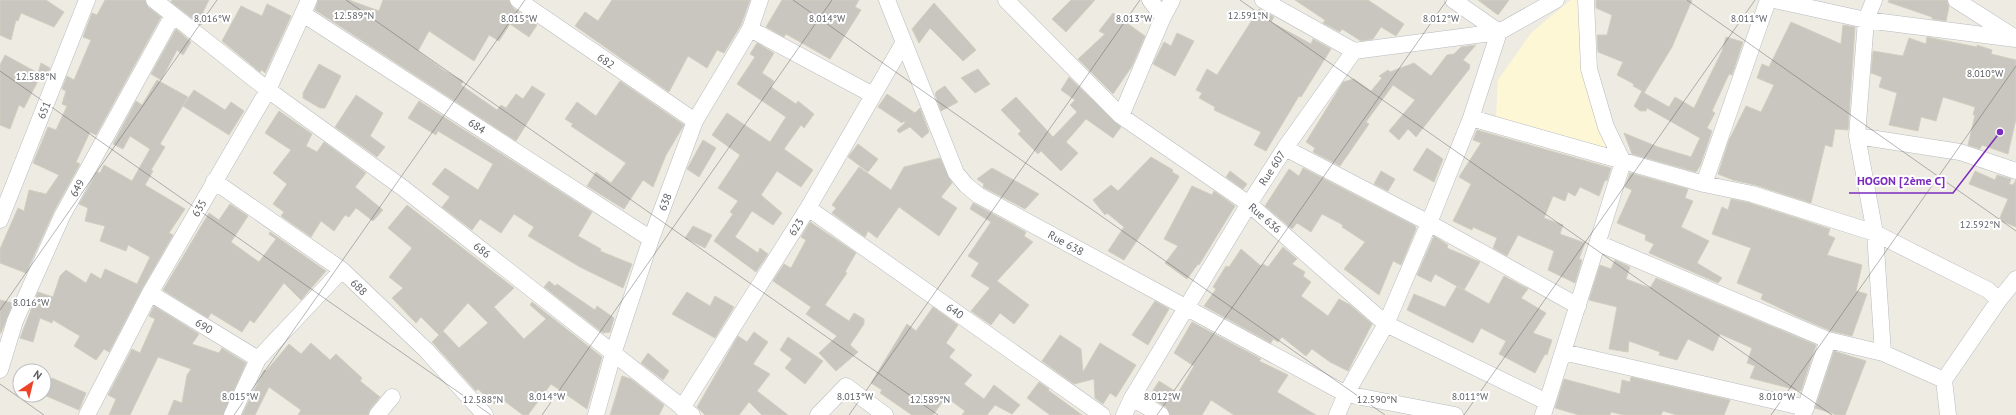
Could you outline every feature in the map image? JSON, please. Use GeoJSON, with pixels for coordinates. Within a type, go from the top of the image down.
{"type":"FeatureCollection","features":[{"type":"Feature","properties":{"kind":"street","name":"651"},"geometry":{"type":"LineString","coordinates":[[0,220],[87,0]]}},
{"type":"Feature","properties":{"kind":"street","name":"686"},"geometry":{"type":"LineString","coordinates":[[154,0],[268,90],[403,188],[687,411]]}},
{"type":"Feature","properties":{"kind":"street","name":"682"},"geometry":{"type":"LineString","coordinates":[[518,0],[695,121]]}},
{"type":"Feature","properties":{"kind":"street","name":"638"},"geometry":{"type":"LineString","coordinates":[[596,415],[613,354],[651,239],[695,121],[750,29],[760,0]]}},
{"type":"Feature","properties":{"kind":"street","name":"Rue 638"},"geometry":{"type":"LineString","coordinates":[[887,0],[956,173],[966,185],[978,195],[1346,394],[1455,415]]}},
{"type":"Feature","properties":{"kind":"street","name":"Rue 636"},"geometry":{"type":"LineString","coordinates":[[1006,0],[1121,116],[1249,204],[1386,324],[1545,409]]}},
{"type":"Feature","properties":{"kind":"street"},"geometry":{"type":"LineString","coordinates":[[1150,0],[1163,17]]}},
{"type":"Feature","properties":{"kind":"street"},"geometry":{"type":"LineString","coordinates":[[1121,116],[1163,17],[1172,0]]}},
{"type":"Feature","properties":{"kind":"street"},"geometry":{"type":"LineString","coordinates":[[1263,0],[1354,51],[1499,32],[1556,0]]}},
{"type":"Feature","properties":{"kind":"street"},"geometry":{"type":"LineString","coordinates":[[1453,0],[1499,32]]}},
{"type":"Feature","properties":{"kind":"street"},"geometry":{"type":"LineString","coordinates":[[1545,409],[1623,162],[1606,127],[1589,69],[1586,0]]}},
{"type":"Feature","properties":{"kind":"street"},"geometry":{"type":"LineString","coordinates":[[1704,184],[1768,0]]}},
{"type":"Feature","properties":{"kind":"street"},"geometry":{"type":"LineString","coordinates":[[1774,0],[1866,20],[2016,39]]}},
{"type":"Feature","properties":{"kind":"street"},"geometry":{"type":"LineString","coordinates":[[1874,0],[1866,20],[1857,136],[1875,233],[1883,353]]}},
{"type":"Feature","properties":{"kind":"street"},"geometry":{"type":"LineString","coordinates":[[1956,0],[2016,39]]}},
{"type":"Feature","properties":{"kind":"street","name":"635"},"geometry":{"type":"LineString","coordinates":[[87,415],[150,293],[268,90],[306,7]]}},
{"type":"Feature","properties":{"kind":"street","name":"684"},"geometry":{"type":"LineString","coordinates":[[306,7],[651,239]]}},
{"type":"Feature","properties":{"kind":"street","name":"649"},"geometry":{"type":"LineString","coordinates":[[0,370],[15,321],[62,216],[173,15]]}},
{"type":"Feature","properties":{"kind":"street"},"geometry":{"type":"LineString","coordinates":[[750,29],[873,95]]}},
{"type":"Feature","properties":{"kind":"street"},"geometry":{"type":"LineString","coordinates":[[1337,415],[1346,394],[1386,324],[1429,223],[1471,118],[1499,32]]}},
{"type":"Feature","properties":{"kind":"street","name":"623"},"geometry":{"type":"LineString","coordinates":[[687,411],[808,208],[904,42]]}},
{"type":"Feature","properties":{"kind":"street","name":"Rue 607"},"geometry":{"type":"LineString","coordinates":[[1124,415],[1132,398],[1249,204],[1285,148],[1354,51]]}},
{"type":"Feature","properties":{"kind":"street"},"geometry":{"type":"LineString","coordinates":[[1471,118],[1704,184],[1752,194],[1875,233],[1988,290],[1999,300]]}},
{"type":"Feature","properties":{"kind":"street"},"geometry":{"type":"LineString","coordinates":[[1857,136],[1960,152],[2016,171]]}},
{"type":"Feature","properties":{"kind":"street"},"geometry":{"type":"LineString","coordinates":[[1285,148],[1429,223],[1578,306]]}},
{"type":"Feature","properties":{"kind":"street","name":"688"},"geometry":{"type":"LineString","coordinates":[[214,181],[342,270],[426,350],[485,415]]}},
{"type":"Feature","properties":{"kind":"street","name":"640"},"geometry":{"type":"LineString","coordinates":[[808,208],[1102,415]]}},
{"type":"Feature","properties":{"kind":"street"},"geometry":{"type":"LineString","coordinates":[[1598,243],[1828,340],[1883,353],[1944,380]]}},
{"type":"Feature","properties":{"kind":"street"},"geometry":{"type":"LineString","coordinates":[[232,415],[258,359],[342,270]]}},
{"type":"Feature","properties":{"kind":"street"},"geometry":{"type":"LineString","coordinates":[[1948,415],[1944,380],[1999,300],[2016,279]]}},
{"type":"Feature","properties":{"kind":"street","name":"690"},"geometry":{"type":"LineString","coordinates":[[150,293],[258,359]]}},
{"type":"Feature","properties":{"kind":"street"},"geometry":{"type":"LineString","coordinates":[[1563,352],[1805,411],[1828,340]]}},
{"type":"Feature","properties":{"kind":"street"},"geometry":{"type":"LineString","coordinates":[[818,415],[846,386],[885,415]]}},
{"type":"Feature","properties":{"kind":"street"},"geometry":{"type":"LineString","coordinates":[[377,415],[392,397]]}},
{"type":"Feature","properties":{"kind":"street"},"geometry":{"type":"LineString","coordinates":[[1132,398],[1161,415]]}},
{"type":"Feature","properties":{"kind":"shaded area"},"geometry":{"type":"Polygon","coordinates":[[[1571,0],[1581,0],[1614,153],[1496,117],[1498,80],[1532,32],[1571,0]]]}},
{"type":"Feature","properties":{"kind":"building"},"geometry":{"type":"Polygon","coordinates":[[[0,0],[46,0],[64,12],[54,27],[21,13],[18,21],[16,20],[11,40],[0,35],[0,0]]]}},
{"type":"Feature","properties":{"kind":"building"},"geometry":{"type":"Polygon","coordinates":[[[105,0],[145,0],[148,7],[161,17],[96,135],[90,132],[76,162],[80,164],[54,211],[26,273],[0,263],[0,249],[18,208],[24,211],[29,190],[46,194],[59,175],[33,163],[48,127],[56,130],[67,106],[62,104],[66,91],[62,89],[67,76],[74,80],[91,40],[83,37],[92,13],[97,15],[105,0]]]}},
{"type":"Feature","properties":{"kind":"building"},"geometry":{"type":"Polygon","coordinates":[[[172,0],[209,0],[203,12],[207,15],[201,25],[171,2],[172,0]]]}},
{"type":"Feature","properties":{"kind":"building"},"geometry":{"type":"Polygon","coordinates":[[[318,0],[349,0],[379,11],[383,0],[509,0],[513,8],[537,25],[529,37],[510,24],[499,41],[489,35],[474,61],[429,31],[418,51],[445,71],[463,81],[461,85],[497,110],[501,105],[506,108],[516,94],[523,99],[532,86],[545,94],[516,141],[315,10],[318,0]]]}},
{"type":"Feature","properties":{"kind":"building"},"geometry":{"type":"Polygon","coordinates":[[[612,0],[750,0],[741,25],[724,53],[717,50],[707,68],[688,56],[669,92],[575,26],[585,12],[598,21],[612,0]]]}},
{"type":"Feature","properties":{"kind":"building"},"geometry":{"type":"Polygon","coordinates":[[[782,0],[859,0],[855,7],[861,10],[830,59],[786,34],[784,37],[766,27],[782,0]]]}},
{"type":"Feature","properties":{"kind":"building"},"geometry":{"type":"Polygon","coordinates":[[[1071,0],[1095,0],[1066,32],[1052,19],[1071,0]]]}},
{"type":"Feature","properties":{"kind":"building"},"geometry":{"type":"Polygon","coordinates":[[[1295,0],[1368,0],[1404,24],[1396,36],[1381,27],[1373,39],[1361,41],[1342,29],[1340,32],[1323,23],[1325,20],[1295,0]]]}},
{"type":"Feature","properties":{"kind":"building"},"geometry":{"type":"Polygon","coordinates":[[[1478,0],[1509,0],[1498,15],[1478,0]]]}},
{"type":"Feature","properties":{"kind":"building"},"geometry":{"type":"Polygon","coordinates":[[[1596,0],[1692,0],[1672,47],[1644,93],[1669,107],[1675,97],[1694,108],[1722,51],[1726,37],[1743,42],[1732,75],[1729,74],[1712,111],[1715,113],[1707,128],[1712,131],[1700,166],[1696,172],[1632,154],[1624,133],[1658,147],[1691,157],[1700,138],[1647,108],[1646,111],[1640,111],[1634,106],[1642,91],[1633,86],[1634,84],[1617,75],[1623,62],[1598,52],[1597,35],[1607,35],[1612,15],[1596,8],[1596,0]]]}},
{"type":"Feature","properties":{"kind":"building"},"geometry":{"type":"Polygon","coordinates":[[[1889,0],[1947,0],[1949,7],[1946,21],[1932,19],[1932,17],[1888,2],[1889,0]]]}},
{"type":"Feature","properties":{"kind":"building"},"geometry":{"type":"Polygon","coordinates":[[[934,3],[976,50],[963,61],[930,28],[919,43],[912,29],[934,3]]]}},
{"type":"Feature","properties":{"kind":"building"},"geometry":{"type":"Polygon","coordinates":[[[267,4],[291,16],[265,73],[262,70],[260,72],[222,41],[241,6],[262,16],[267,4]]]}},
{"type":"Feature","properties":{"kind":"building"},"geometry":{"type":"Polygon","coordinates":[[[1259,9],[1274,17],[1271,22],[1311,44],[1313,39],[1331,49],[1301,97],[1299,96],[1266,151],[1254,145],[1261,132],[1214,110],[1215,107],[1199,98],[1202,93],[1196,90],[1207,69],[1217,75],[1259,9]]]}},
{"type":"Feature","properties":{"kind":"building"},"geometry":{"type":"Polygon","coordinates":[[[1113,13],[1145,36],[1132,66],[1113,94],[1078,59],[1105,34],[1099,31],[1113,13]]]}},
{"type":"Feature","properties":{"kind":"building"},"geometry":{"type":"Polygon","coordinates":[[[1791,22],[1841,44],[1843,25],[1855,27],[1848,130],[1835,129],[1832,147],[1825,145],[1811,203],[1755,185],[1733,180],[1718,174],[1729,140],[1746,106],[1761,112],[1774,85],[1757,78],[1762,64],[1769,67],[1791,22]]]}},
{"type":"Feature","properties":{"kind":"building"},"geometry":{"type":"Polygon","coordinates":[[[176,29],[191,42],[183,55],[177,50],[161,80],[151,74],[176,29]]]}},
{"type":"Feature","properties":{"kind":"building"},"geometry":{"type":"Polygon","coordinates":[[[1177,33],[1194,41],[1175,76],[1153,64],[1164,42],[1171,46],[1177,33]]]}},
{"type":"Feature","properties":{"kind":"building"},"geometry":{"type":"Polygon","coordinates":[[[1927,37],[1977,47],[1977,45],[1992,50],[1991,54],[2016,60],[2016,119],[2008,154],[1982,145],[1980,149],[1968,145],[1975,115],[1973,115],[1975,107],[1943,97],[1936,121],[1921,117],[1918,131],[1889,125],[1897,93],[1879,87],[1882,77],[1871,73],[1873,51],[1903,56],[1909,38],[1926,44],[1927,37]]]}},
{"type":"Feature","properties":{"kind":"building"},"geometry":{"type":"Polygon","coordinates":[[[757,43],[774,53],[762,73],[774,81],[771,87],[796,104],[798,101],[814,114],[804,128],[801,125],[784,149],[813,170],[801,187],[777,171],[761,195],[782,213],[773,225],[752,211],[735,237],[758,253],[760,248],[768,254],[756,272],[714,241],[733,214],[730,212],[738,201],[718,188],[740,155],[712,135],[727,113],[770,142],[786,117],[737,84],[755,57],[750,54],[757,43]]]}},
{"type":"Feature","properties":{"kind":"building"},"geometry":{"type":"Polygon","coordinates":[[[1476,45],[1463,60],[1470,65],[1470,68],[1416,137],[1408,129],[1399,140],[1389,131],[1415,100],[1393,85],[1366,122],[1369,124],[1340,166],[1313,152],[1315,148],[1306,142],[1343,82],[1354,79],[1371,91],[1382,78],[1379,76],[1388,70],[1390,72],[1414,63],[1431,76],[1447,55],[1454,54],[1461,47],[1476,45]]]}},
{"type":"Feature","properties":{"kind":"building"},"geometry":{"type":"Polygon","coordinates":[[[5,55],[38,73],[41,63],[50,68],[45,80],[40,77],[24,108],[19,105],[10,129],[0,125],[0,65],[5,55]]]}},
{"type":"Feature","properties":{"kind":"building"},"geometry":{"type":"Polygon","coordinates":[[[319,64],[341,76],[325,108],[320,108],[303,98],[303,93],[319,64]]]}},
{"type":"Feature","properties":{"kind":"building"},"geometry":{"type":"Polygon","coordinates":[[[978,69],[990,84],[975,93],[961,78],[978,69]]]}},
{"type":"Feature","properties":{"kind":"building"},"geometry":{"type":"Polygon","coordinates":[[[1069,77],[1121,127],[1113,138],[1086,119],[1066,142],[1078,153],[1061,171],[1041,151],[1038,154],[1018,134],[1021,131],[1001,110],[1016,97],[1053,137],[1077,112],[1070,105],[1075,100],[1061,90],[1069,77]]]}},
{"type":"Feature","properties":{"kind":"building"},"geometry":{"type":"Polygon","coordinates":[[[157,80],[188,97],[160,144],[165,147],[151,170],[153,171],[145,185],[185,209],[169,233],[173,235],[142,289],[109,352],[104,349],[96,360],[74,346],[80,336],[53,320],[52,323],[40,318],[33,342],[20,338],[38,292],[53,297],[60,276],[66,270],[86,283],[91,273],[101,279],[105,269],[137,284],[150,257],[128,245],[126,251],[100,241],[105,226],[85,221],[88,208],[79,204],[97,172],[100,173],[104,165],[132,181],[150,149],[130,136],[123,149],[113,144],[136,101],[142,105],[157,80]]]}},
{"type":"Feature","properties":{"kind":"building"},"geometry":{"type":"Polygon","coordinates":[[[620,81],[684,125],[666,155],[653,187],[643,180],[624,209],[587,186],[596,172],[611,183],[626,163],[571,126],[573,124],[565,119],[577,102],[596,116],[620,81]]]}},
{"type":"Feature","properties":{"kind":"building"},"geometry":{"type":"Polygon","coordinates":[[[945,86],[958,102],[941,111],[935,94],[945,86]]]}},
{"type":"Feature","properties":{"kind":"building"},"geometry":{"type":"Polygon","coordinates":[[[194,90],[225,110],[231,102],[244,111],[229,135],[183,106],[194,90]]]}},
{"type":"Feature","properties":{"kind":"building"},"geometry":{"type":"Polygon","coordinates":[[[887,94],[915,113],[920,108],[929,132],[922,138],[910,127],[899,133],[897,130],[905,123],[904,121],[902,123],[878,107],[887,94]]]}},
{"type":"Feature","properties":{"kind":"building"},"geometry":{"type":"Polygon","coordinates":[[[356,95],[383,113],[370,136],[385,147],[377,157],[335,127],[356,95]]]}},
{"type":"Feature","properties":{"kind":"building"},"geometry":{"type":"Polygon","coordinates":[[[419,101],[592,212],[578,236],[601,249],[600,251],[632,264],[623,288],[580,267],[528,236],[534,227],[514,214],[501,233],[480,219],[472,230],[442,207],[450,197],[432,184],[445,168],[478,190],[493,164],[438,131],[436,135],[408,118],[419,101]]]}},
{"type":"Feature","properties":{"kind":"building"},"geometry":{"type":"Polygon","coordinates":[[[279,111],[312,134],[306,146],[317,152],[324,142],[366,173],[355,187],[383,210],[373,221],[356,208],[349,217],[345,215],[334,231],[321,221],[311,237],[281,216],[284,212],[273,204],[287,184],[273,173],[291,150],[265,133],[279,111]]]}},
{"type":"Feature","properties":{"kind":"building"},"geometry":{"type":"Polygon","coordinates":[[[1477,130],[1611,168],[1607,181],[1605,180],[1599,196],[1580,187],[1575,196],[1568,192],[1565,201],[1553,196],[1544,218],[1563,225],[1560,234],[1585,243],[1579,259],[1582,260],[1575,283],[1548,270],[1554,251],[1518,235],[1507,256],[1493,248],[1497,238],[1473,227],[1472,230],[1453,221],[1471,184],[1459,177],[1481,143],[1473,140],[1477,130]]]}},
{"type":"Feature","properties":{"kind":"building"},"geometry":{"type":"Polygon","coordinates":[[[703,140],[716,148],[699,177],[687,169],[703,140]]]}},
{"type":"Feature","properties":{"kind":"building"},"geometry":{"type":"Polygon","coordinates":[[[858,144],[878,159],[868,172],[848,157],[858,144]]]}},
{"type":"Feature","properties":{"kind":"building"},"geometry":{"type":"Polygon","coordinates":[[[1427,148],[1443,159],[1434,182],[1413,170],[1427,148]]]}},
{"type":"Feature","properties":{"kind":"building"},"geometry":{"type":"Polygon","coordinates":[[[1151,157],[1173,170],[1172,172],[1179,176],[1124,260],[1108,251],[1124,227],[1107,213],[1105,215],[1093,200],[1111,185],[1118,191],[1151,157]]]}},
{"type":"Feature","properties":{"kind":"building"},"geometry":{"type":"Polygon","coordinates":[[[940,158],[952,183],[941,197],[957,208],[939,236],[899,207],[877,238],[868,231],[865,237],[832,213],[836,208],[832,205],[859,167],[891,190],[904,167],[940,158]]]}},
{"type":"Feature","properties":{"kind":"building"},"geometry":{"type":"Polygon","coordinates":[[[992,168],[1039,194],[1025,209],[983,187],[984,184],[977,179],[992,168]]]}},
{"type":"Feature","properties":{"kind":"building"},"geometry":{"type":"Polygon","coordinates":[[[1303,168],[1415,226],[1416,229],[1401,265],[1393,261],[1379,295],[1344,269],[1365,242],[1342,227],[1343,225],[1322,214],[1311,232],[1297,223],[1292,229],[1265,206],[1289,169],[1299,176],[1303,168]]]}},
{"type":"Feature","properties":{"kind":"building"},"geometry":{"type":"Polygon","coordinates":[[[1230,171],[1247,184],[1243,189],[1226,177],[1230,171]]]}},
{"type":"Feature","properties":{"kind":"building"},"geometry":{"type":"Polygon","coordinates":[[[1381,171],[1395,179],[1388,191],[1374,184],[1381,171]]]}},
{"type":"Feature","properties":{"kind":"building"},"geometry":{"type":"Polygon","coordinates":[[[1975,171],[1995,180],[1997,175],[2011,179],[2009,184],[2013,185],[2016,180],[2016,227],[1999,220],[2008,199],[1969,184],[1975,171]]]}},
{"type":"Feature","properties":{"kind":"building"},"geometry":{"type":"Polygon","coordinates":[[[1630,173],[1688,189],[1685,198],[1693,201],[1681,227],[1709,241],[1697,263],[1722,278],[1718,283],[1649,253],[1654,244],[1645,240],[1646,235],[1617,223],[1632,190],[1625,187],[1630,173]]]}},
{"type":"Feature","properties":{"kind":"building"},"geometry":{"type":"Polygon","coordinates":[[[1192,186],[1212,195],[1214,191],[1235,206],[1199,265],[1198,264],[1187,279],[1165,263],[1178,246],[1164,239],[1192,186]]]}},
{"type":"Feature","properties":{"kind":"building"},"geometry":{"type":"Polygon","coordinates":[[[1731,199],[1750,203],[1830,229],[1828,235],[1835,238],[1827,255],[1862,265],[1856,291],[1867,294],[1852,336],[1831,331],[1796,316],[1761,299],[1763,294],[1737,283],[1751,248],[1712,234],[1722,207],[1728,210],[1731,199]]]}},
{"type":"Feature","properties":{"kind":"building"},"geometry":{"type":"Polygon","coordinates":[[[973,203],[1026,232],[1024,236],[1033,242],[997,281],[1029,305],[1014,324],[1000,313],[991,325],[971,311],[990,288],[971,276],[979,263],[968,256],[991,222],[970,209],[973,203]]]}},
{"type":"Feature","properties":{"kind":"building"},"geometry":{"type":"Polygon","coordinates":[[[230,204],[248,216],[231,242],[259,262],[276,239],[269,234],[270,232],[326,271],[301,300],[284,283],[254,323],[250,320],[242,332],[211,313],[208,318],[163,290],[209,213],[219,220],[230,204]]]}},
{"type":"Feature","properties":{"kind":"building"},"geometry":{"type":"Polygon","coordinates":[[[407,205],[514,288],[494,307],[524,339],[546,319],[530,305],[532,302],[602,357],[587,409],[551,384],[528,415],[523,415],[499,397],[494,404],[478,389],[476,391],[432,342],[439,335],[421,317],[416,323],[392,298],[403,288],[389,277],[412,248],[388,228],[407,205]],[[468,303],[441,333],[443,331],[459,348],[488,323],[468,303]]]}},
{"type":"Feature","properties":{"kind":"building"},"geometry":{"type":"Polygon","coordinates":[[[810,222],[856,253],[845,272],[847,273],[825,305],[849,321],[854,313],[864,319],[864,324],[850,345],[858,352],[836,371],[819,353],[837,336],[806,314],[811,307],[773,281],[784,264],[791,268],[806,240],[801,237],[810,222]]]}},
{"type":"Feature","properties":{"kind":"building"},"geometry":{"type":"Polygon","coordinates":[[[693,226],[712,235],[705,248],[685,238],[693,226]]]}},
{"type":"Feature","properties":{"kind":"building"},"geometry":{"type":"Polygon","coordinates":[[[1434,236],[1448,245],[1447,248],[1480,262],[1464,290],[1435,274],[1431,282],[1417,275],[1434,236]]]}},
{"type":"Feature","properties":{"kind":"building"},"geometry":{"type":"Polygon","coordinates":[[[1283,247],[1297,259],[1292,264],[1305,272],[1303,276],[1311,282],[1301,296],[1328,316],[1339,299],[1350,305],[1372,324],[1348,371],[1330,362],[1312,349],[1306,356],[1282,337],[1278,342],[1273,339],[1271,343],[1204,306],[1216,289],[1213,287],[1226,266],[1229,267],[1241,249],[1261,266],[1263,264],[1268,267],[1283,247]]]}},
{"type":"Feature","properties":{"kind":"building"},"geometry":{"type":"Polygon","coordinates":[[[1615,260],[1630,267],[1626,279],[1650,288],[1656,278],[1816,345],[1801,391],[1750,378],[1755,366],[1747,363],[1752,348],[1720,334],[1713,351],[1688,339],[1677,360],[1659,355],[1660,352],[1629,341],[1628,352],[1609,349],[1617,307],[1589,300],[1600,265],[1611,269],[1615,260]]]}},
{"type":"Feature","properties":{"kind":"building"},"geometry":{"type":"Polygon","coordinates":[[[1504,276],[1528,289],[1521,298],[1546,313],[1533,333],[1552,340],[1547,355],[1545,354],[1535,373],[1499,354],[1506,341],[1481,328],[1473,343],[1407,310],[1414,294],[1445,307],[1457,286],[1489,304],[1504,276]]]}},
{"type":"Feature","properties":{"kind":"building"},"geometry":{"type":"Polygon","coordinates":[[[549,281],[555,286],[557,284],[595,310],[597,306],[614,318],[610,332],[603,333],[544,287],[549,281]]]}},
{"type":"Feature","properties":{"kind":"building"},"geometry":{"type":"Polygon","coordinates":[[[687,292],[710,306],[715,296],[734,307],[715,338],[672,314],[687,292]]]}},
{"type":"Feature","properties":{"kind":"building"},"geometry":{"type":"Polygon","coordinates":[[[0,300],[13,303],[1,333],[0,333],[0,300]]]}},
{"type":"Feature","properties":{"kind":"building"},"geometry":{"type":"Polygon","coordinates":[[[1155,301],[1169,309],[1148,345],[1132,335],[1155,301]]]}},
{"type":"Feature","properties":{"kind":"building"},"geometry":{"type":"Polygon","coordinates":[[[154,306],[199,334],[192,344],[219,353],[222,348],[246,363],[223,415],[168,415],[174,400],[182,403],[187,375],[191,369],[158,357],[130,415],[109,415],[116,399],[108,395],[132,349],[140,353],[155,319],[149,316],[154,306]]]}},
{"type":"Feature","properties":{"kind":"building"},"geometry":{"type":"Polygon","coordinates":[[[933,307],[958,325],[946,343],[955,350],[949,357],[972,375],[964,384],[984,399],[994,385],[1020,405],[1012,414],[995,405],[987,415],[962,415],[965,411],[946,397],[933,415],[912,415],[880,393],[882,390],[871,383],[907,324],[916,331],[933,307]]]}},
{"type":"Feature","properties":{"kind":"building"},"geometry":{"type":"Polygon","coordinates":[[[1192,322],[1261,359],[1259,361],[1288,375],[1277,392],[1316,415],[1234,415],[1211,400],[1202,415],[1170,415],[1166,407],[1149,397],[1159,381],[1178,393],[1194,366],[1174,353],[1192,322]]]}},
{"type":"Feature","properties":{"kind":"building"},"geometry":{"type":"Polygon","coordinates":[[[754,332],[768,342],[753,364],[770,374],[757,391],[788,415],[762,415],[749,402],[739,415],[705,415],[697,407],[738,336],[747,342],[754,332]]]}},
{"type":"Feature","properties":{"kind":"building"},"geometry":{"type":"Polygon","coordinates":[[[1060,335],[1081,349],[1083,372],[1100,343],[1136,365],[1116,397],[1110,393],[1103,404],[1095,398],[1094,379],[1074,384],[1042,361],[1060,335]]]}},
{"type":"Feature","properties":{"kind":"building"},"geometry":{"type":"Polygon","coordinates":[[[788,337],[823,361],[805,384],[785,368],[792,359],[780,350],[788,337]]]}},
{"type":"Feature","properties":{"kind":"building"},"geometry":{"type":"Polygon","coordinates":[[[311,343],[330,360],[336,354],[362,378],[360,381],[380,397],[370,409],[368,415],[298,415],[301,410],[269,387],[255,415],[242,415],[264,370],[266,371],[289,344],[301,354],[311,343]]]}},
{"type":"Feature","properties":{"kind":"building"},"geometry":{"type":"Polygon","coordinates":[[[1834,351],[1866,361],[1845,415],[1837,415],[1815,408],[1834,351]]]}},
{"type":"Feature","properties":{"kind":"building"},"geometry":{"type":"Polygon","coordinates":[[[648,353],[669,371],[663,380],[641,363],[648,353]]]}},
{"type":"Feature","properties":{"kind":"building"},"geometry":{"type":"Polygon","coordinates":[[[622,376],[631,379],[664,405],[659,415],[610,415],[622,376]]]}},
{"type":"Feature","properties":{"kind":"building"},"geometry":{"type":"Polygon","coordinates":[[[1631,377],[1730,400],[1724,415],[1677,415],[1663,411],[1661,415],[1624,415],[1611,412],[1610,415],[1579,415],[1555,408],[1564,379],[1620,394],[1622,380],[1630,382],[1631,377]]]}},
{"type":"Feature","properties":{"kind":"building"},"geometry":{"type":"Polygon","coordinates":[[[52,378],[86,393],[79,410],[52,398],[52,378]]]}},
{"type":"Feature","properties":{"kind":"building"},"geometry":{"type":"Polygon","coordinates":[[[1039,382],[1082,415],[1050,415],[1027,398],[1039,382]]]}},
{"type":"Feature","properties":{"kind":"place","name":"HOGON [2ème C]"},"geometry":{"type":"Point","coordinates":[2000,132]}}]}
